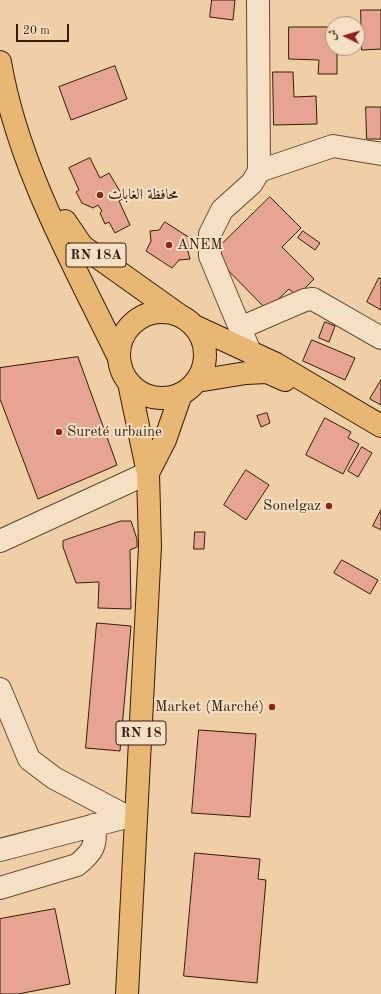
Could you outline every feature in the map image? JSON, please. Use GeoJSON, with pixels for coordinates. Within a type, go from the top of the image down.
{"type":"FeatureCollection","features":[{"type":"Feature","properties":{"kind":"main road"},"geometry":{"type":"LineString","coordinates":[[0,62],[19,133],[32,172],[47,208],[119,358],[122,371],[129,383],[140,392],[153,398],[167,398],[189,388],[246,373],[266,372],[354,411]]}},
{"type":"Feature","properties":{"kind":"main road","name":"RN 18A"},"geometry":{"type":"LineString","coordinates":[[32,172],[82,246],[188,321],[276,364],[381,426]]}},
{"type":"Feature","properties":{"kind":"main road"},"geometry":{"type":"LineString","coordinates":[[119,358],[120,345],[125,333],[133,323],[144,316],[156,312],[169,312],[188,321],[202,339],[205,353],[203,368],[189,388]]}},
{"type":"Feature","properties":{"kind":"main road","name":"RN 18"},"geometry":{"type":"LineString","coordinates":[[127,994],[131,815],[150,546],[148,473],[129,383]]}},
{"type":"Feature","properties":{"kind":"main road","name":"RN 18"},"geometry":{"type":"LineString","coordinates":[[148,473],[189,388]]}},
{"type":"Feature","properties":{"kind":"street"},"geometry":{"type":"LineString","coordinates":[[250,352],[210,256],[210,234],[222,210],[252,183],[259,171],[258,0]]}},
{"type":"Feature","properties":{"kind":"street"},"geometry":{"type":"LineString","coordinates":[[259,171],[333,146],[381,154]]}},
{"type":"Feature","properties":{"kind":"street"},"geometry":{"type":"LineString","coordinates":[[240,328],[305,300],[313,299],[381,338]]}},
{"type":"Feature","properties":{"kind":"street"},"geometry":{"type":"LineString","coordinates":[[0,541],[148,473]]}},
{"type":"Feature","properties":{"kind":"street"},"geometry":{"type":"LineString","coordinates":[[0,689],[30,759],[54,778],[131,815]]}},
{"type":"Feature","properties":{"kind":"street"},"geometry":{"type":"LineString","coordinates":[[0,850],[131,815]]}},
{"type":"Feature","properties":{"kind":"street"},"geometry":{"type":"LineString","coordinates":[[0,888],[77,865],[86,857],[96,840],[94,825]]}},
{"type":"Feature","properties":{"kind":"building"},"geometry":{"type":"Polygon","coordinates":[[[212,0],[235,0],[233,20],[210,17],[212,0]]]}},
{"type":"Feature","properties":{"kind":"building"},"geometry":{"type":"Polygon","coordinates":[[[361,10],[381,10],[381,49],[365,50],[365,16],[361,16],[361,10]]]}},
{"type":"Feature","properties":{"kind":"building"},"geometry":{"type":"Polygon","coordinates":[[[289,27],[325,27],[325,56],[337,56],[337,74],[318,74],[319,60],[289,59],[289,27]]]}},
{"type":"Feature","properties":{"kind":"building"},"geometry":{"type":"Polygon","coordinates":[[[115,66],[127,99],[71,120],[59,87],[115,66]]]}},
{"type":"Feature","properties":{"kind":"building"},"geometry":{"type":"Polygon","coordinates":[[[273,72],[293,72],[294,97],[316,96],[317,124],[274,125],[273,72]]]}},
{"type":"Feature","properties":{"kind":"building"},"geometry":{"type":"Polygon","coordinates":[[[366,107],[381,107],[381,139],[367,139],[366,107]]]}},
{"type":"Feature","properties":{"kind":"building","name":"محافظة الغابات"},"geometry":{"type":"Polygon","coordinates":[[[90,158],[100,178],[109,173],[124,198],[119,201],[130,225],[115,233],[109,222],[105,224],[100,213],[102,211],[98,205],[93,208],[82,203],[76,192],[79,190],[69,168],[90,158]]]}},
{"type":"Feature","properties":{"kind":"building"},"geometry":{"type":"Polygon","coordinates":[[[270,197],[301,228],[282,247],[314,279],[297,296],[289,289],[267,310],[212,254],[270,197]]]}},
{"type":"Feature","properties":{"kind":"building","name":"ANEM"},"geometry":{"type":"Polygon","coordinates":[[[165,222],[193,240],[187,248],[190,259],[179,260],[172,268],[146,251],[151,241],[150,231],[159,230],[165,222]]]}},
{"type":"Feature","properties":{"kind":"building"},"geometry":{"type":"Polygon","coordinates":[[[303,231],[320,243],[315,250],[298,238],[303,231]]]}},
{"type":"Feature","properties":{"kind":"building"},"geometry":{"type":"Polygon","coordinates":[[[379,278],[381,279],[381,310],[367,302],[379,278]]]}},
{"type":"Feature","properties":{"kind":"building"},"geometry":{"type":"Polygon","coordinates":[[[325,322],[335,326],[329,342],[319,338],[325,322]]]}},
{"type":"Feature","properties":{"kind":"building"},"geometry":{"type":"Polygon","coordinates":[[[312,340],[355,358],[345,380],[303,361],[312,340]]]}},
{"type":"Feature","properties":{"kind":"building","name":"Sureté urbaine"},"geometry":{"type":"Polygon","coordinates":[[[78,357],[117,465],[38,499],[0,399],[0,368],[78,357]]]}},
{"type":"Feature","properties":{"kind":"building"},"geometry":{"type":"Polygon","coordinates":[[[381,380],[381,405],[370,399],[381,380]]]}},
{"type":"Feature","properties":{"kind":"building"},"geometry":{"type":"Polygon","coordinates":[[[267,413],[270,423],[261,427],[257,416],[267,413]]]}},
{"type":"Feature","properties":{"kind":"building"},"geometry":{"type":"Polygon","coordinates":[[[325,418],[351,432],[348,438],[359,444],[343,474],[306,455],[325,418]]]}},
{"type":"Feature","properties":{"kind":"building"},"geometry":{"type":"Polygon","coordinates":[[[362,447],[372,453],[358,477],[348,471],[362,447]]]}},
{"type":"Feature","properties":{"kind":"building"},"geometry":{"type":"Polygon","coordinates":[[[246,470],[269,485],[246,520],[224,505],[246,470]]]}},
{"type":"Feature","properties":{"kind":"building"},"geometry":{"type":"Polygon","coordinates":[[[381,510],[381,530],[373,526],[381,510]]]}},
{"type":"Feature","properties":{"kind":"building"},"geometry":{"type":"Polygon","coordinates":[[[121,521],[131,521],[137,539],[137,547],[130,550],[131,609],[98,608],[99,582],[76,583],[63,547],[63,541],[121,521]]]}},
{"type":"Feature","properties":{"kind":"building"},"geometry":{"type":"Polygon","coordinates":[[[195,532],[205,532],[204,549],[194,549],[195,532]]]}},
{"type":"Feature","properties":{"kind":"building"},"geometry":{"type":"Polygon","coordinates":[[[342,560],[378,580],[370,594],[334,573],[342,560]]]}},
{"type":"Feature","properties":{"kind":"building"},"geometry":{"type":"Polygon","coordinates":[[[97,623],[131,626],[120,751],[86,748],[97,623]]]}},
{"type":"Feature","properties":{"kind":"building"},"geometry":{"type":"Polygon","coordinates":[[[199,730],[256,734],[250,817],[192,813],[199,730]]]}},
{"type":"Feature","properties":{"kind":"building"},"geometry":{"type":"Polygon","coordinates":[[[195,853],[260,859],[258,879],[266,880],[257,983],[184,976],[195,853]]]}},
{"type":"Feature","properties":{"kind":"building"},"geometry":{"type":"Polygon","coordinates":[[[55,909],[70,984],[18,994],[0,994],[0,919],[55,909]]]}},
{"type":"Feature","properties":{"kind":"place","name":"محافظة الغابات"},"geometry":{"type":"Point","coordinates":[100,195]}},
{"type":"Feature","properties":{"kind":"place","name":"ANEM"},"geometry":{"type":"Point","coordinates":[169,245]}},
{"type":"Feature","properties":{"kind":"place","name":"Sureté urbaine"},"geometry":{"type":"Point","coordinates":[59,432]}},
{"type":"Feature","properties":{"kind":"place","name":"Sonelgaz"},"geometry":{"type":"Point","coordinates":[329,506]}},
{"type":"Feature","properties":{"kind":"place","name":"Market (Marché)"},"geometry":{"type":"Point","coordinates":[272,707]}}]}
